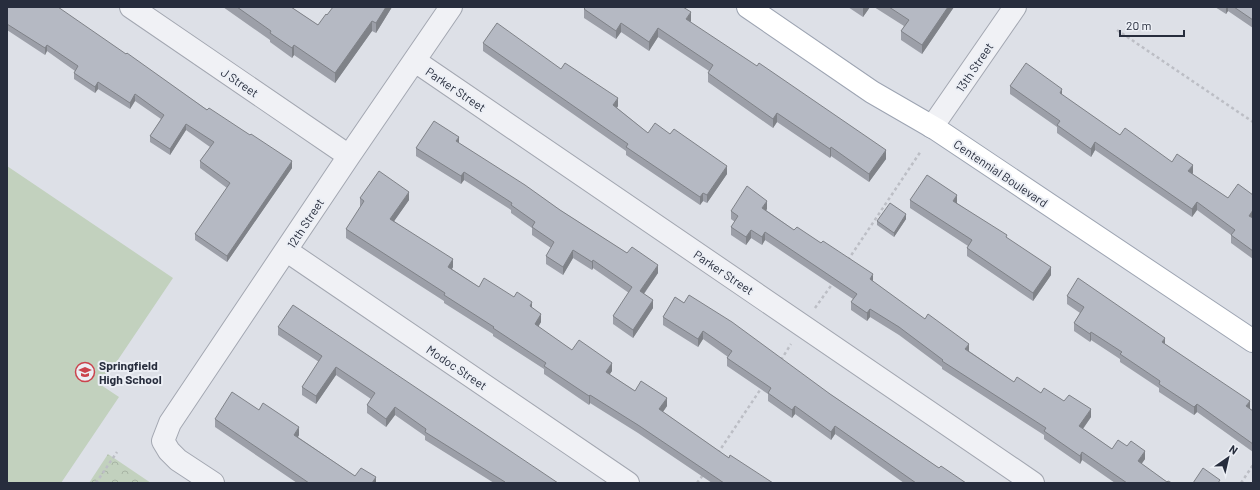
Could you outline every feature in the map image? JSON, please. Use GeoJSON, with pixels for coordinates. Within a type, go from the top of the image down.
{"type":"FeatureCollection","features":[{"type":"Feature","properties":{"kind":"main road","name":"Centennial Boulevard"},"geometry":{"type":"LineString","coordinates":[[748,7],[872,92],[932,127],[1253,341]]}},
{"type":"Feature","properties":{"kind":"street","name":"J Street"},"geometry":{"type":"LineString","coordinates":[[131,7],[349,156]]}},
{"type":"Feature","properties":{"kind":"street","name":"13th Street"},"geometry":{"type":"LineString","coordinates":[[932,127],[1015,7]]}},
{"type":"Feature","properties":{"kind":"street","name":"12th Street"},"geometry":{"type":"LineString","coordinates":[[213,483],[178,460],[169,451],[163,441],[170,423],[287,251],[349,156],[415,61],[448,8]]}},
{"type":"Feature","properties":{"kind":"street","name":"Parker Street"},"geometry":{"type":"LineString","coordinates":[[415,61],[1033,483]]}},
{"type":"Feature","properties":{"kind":"street","name":"Modoc Street"},"geometry":{"type":"LineString","coordinates":[[287,251],[628,483]]}},
{"type":"Feature","properties":{"kind":"path"},"geometry":{"type":"LineString","coordinates":[[1117,30],[1253,122]]}},
{"type":"Feature","properties":{"kind":"path"},"geometry":{"type":"LineString","coordinates":[[96,483],[117,452]]}},
{"type":"Feature","properties":{"kind":"path"},"geometry":{"type":"LineString","coordinates":[[1240,483],[1253,465]]}},
{"type":"Feature","properties":{"kind":"green space","name":"Springfield High School"},"geometry":{"type":"Polygon","coordinates":[[[7,166],[173,278],[101,385],[119,397],[61,483],[7,483],[7,166]]]}},
{"type":"Feature","properties":{"kind":"green space"},"geometry":{"type":"Polygon","coordinates":[[[108,454],[151,483],[89,483],[108,454]]]}},
{"type":"Feature","properties":{"kind":"building"},"geometry":{"type":"Polygon","coordinates":[[[7,7],[58,7],[126,54],[127,53],[207,110],[209,108],[292,161],[227,256],[195,234],[230,183],[200,161],[214,142],[186,124],[170,149],[150,136],[164,115],[135,94],[130,103],[98,82],[95,87],[74,73],[78,66],[47,45],[45,48],[7,24],[7,7]]]}},
{"type":"Feature","properties":{"kind":"building"},"geometry":{"type":"Polygon","coordinates":[[[237,7],[291,7],[318,25],[333,7],[386,7],[376,23],[372,21],[335,73],[294,45],[292,48],[237,7]]]}},
{"type":"Feature","properties":{"kind":"building"},"geometry":{"type":"Polygon","coordinates":[[[586,7],[683,7],[691,12],[686,19],[757,66],[759,63],[886,150],[869,174],[831,147],[830,149],[777,113],[773,119],[708,73],[713,65],[658,28],[649,42],[621,23],[616,31],[584,9],[586,7]]]}},
{"type":"Feature","properties":{"kind":"building"},"geometry":{"type":"Polygon","coordinates":[[[889,7],[948,7],[922,45],[901,31],[909,20],[889,7]]]}},
{"type":"Feature","properties":{"kind":"building"},"geometry":{"type":"Polygon","coordinates":[[[1234,7],[1253,7],[1253,20],[1234,7]]]}},
{"type":"Feature","properties":{"kind":"building"},"geometry":{"type":"Polygon","coordinates":[[[497,23],[561,69],[565,63],[618,98],[613,105],[648,133],[655,123],[670,134],[674,129],[727,166],[707,195],[703,193],[700,197],[626,147],[628,144],[483,43],[497,23]]]}},
{"type":"Feature","properties":{"kind":"building"},"geometry":{"type":"Polygon","coordinates":[[[1026,63],[1062,89],[1060,93],[1120,135],[1125,128],[1172,162],[1177,154],[1193,165],[1188,171],[1228,198],[1238,184],[1253,195],[1253,210],[1249,216],[1253,218],[1253,251],[1231,235],[1235,230],[1197,202],[1192,209],[1095,142],[1091,149],[1057,125],[1060,121],[1010,86],[1026,63]]]}},
{"type":"Feature","properties":{"kind":"building"},"geometry":{"type":"Polygon","coordinates":[[[434,121],[459,137],[456,141],[525,185],[560,210],[627,253],[632,247],[658,265],[640,291],[653,300],[633,330],[613,316],[632,287],[593,260],[592,262],[573,250],[563,267],[546,256],[554,242],[532,227],[535,222],[511,205],[512,203],[464,172],[461,176],[416,148],[434,121]]]}},
{"type":"Feature","properties":{"kind":"building"},"geometry":{"type":"Polygon","coordinates":[[[379,171],[409,192],[390,219],[453,259],[448,267],[479,287],[484,278],[514,297],[517,292],[532,302],[530,306],[541,314],[535,324],[572,350],[579,340],[612,363],[606,372],[635,391],[641,381],[667,398],[659,409],[729,458],[730,455],[773,483],[724,483],[638,425],[590,395],[589,396],[544,366],[546,363],[444,295],[445,293],[346,229],[364,201],[360,198],[379,171]]]}},
{"type":"Feature","properties":{"kind":"building"},"geometry":{"type":"Polygon","coordinates":[[[927,175],[957,195],[953,201],[1007,235],[1006,237],[1051,267],[1033,293],[967,248],[972,240],[910,200],[927,175]]]}},
{"type":"Feature","properties":{"kind":"building"},"geometry":{"type":"Polygon","coordinates":[[[747,186],[767,201],[762,208],[794,230],[797,227],[821,243],[823,241],[873,274],[870,279],[925,319],[928,314],[969,344],[965,349],[1014,382],[1017,377],[1041,393],[1044,388],[1064,401],[1069,395],[1091,409],[1079,426],[1112,449],[1118,440],[1127,446],[1131,441],[1145,451],[1138,461],[1167,482],[1172,483],[1127,483],[1082,452],[1080,456],[1044,431],[1046,428],[942,361],[943,360],[899,327],[870,309],[867,313],[851,302],[857,294],[765,232],[762,237],[751,230],[746,237],[731,227],[738,216],[731,211],[747,186]]]}},
{"type":"Feature","properties":{"kind":"building"},"geometry":{"type":"Polygon","coordinates":[[[890,203],[906,214],[894,233],[877,221],[890,203]]]}},
{"type":"Feature","properties":{"kind":"building"},"geometry":{"type":"Polygon","coordinates":[[[1078,278],[1165,338],[1162,342],[1250,401],[1246,406],[1253,411],[1253,444],[1197,404],[1194,407],[1159,384],[1160,381],[1120,354],[1122,352],[1074,323],[1084,307],[1067,296],[1078,278]]]}},
{"type":"Feature","properties":{"kind":"building"},"geometry":{"type":"Polygon","coordinates":[[[689,295],[732,322],[830,394],[939,468],[941,466],[966,483],[916,483],[835,426],[831,432],[795,406],[792,410],[768,393],[771,388],[727,358],[732,351],[703,331],[698,339],[663,317],[675,297],[684,303],[689,295]]]}},
{"type":"Feature","properties":{"kind":"building"},"geometry":{"type":"Polygon","coordinates":[[[293,305],[558,483],[505,483],[425,432],[426,429],[395,407],[386,419],[367,405],[375,393],[336,367],[316,396],[302,387],[322,356],[278,327],[293,305]]]}},
{"type":"Feature","properties":{"kind":"building"},"geometry":{"type":"Polygon","coordinates":[[[232,392],[259,410],[263,403],[299,427],[294,435],[355,476],[361,468],[376,477],[372,483],[309,483],[215,419],[232,392]]]}},
{"type":"Feature","properties":{"kind":"building"},"geometry":{"type":"Polygon","coordinates":[[[1203,468],[1220,480],[1218,483],[1193,483],[1203,468]]]}},
{"type":"Feature","properties":{"kind":"place","name":"Springfield High School"},"geometry":{"type":"Point","coordinates":[85,372]}}]}
